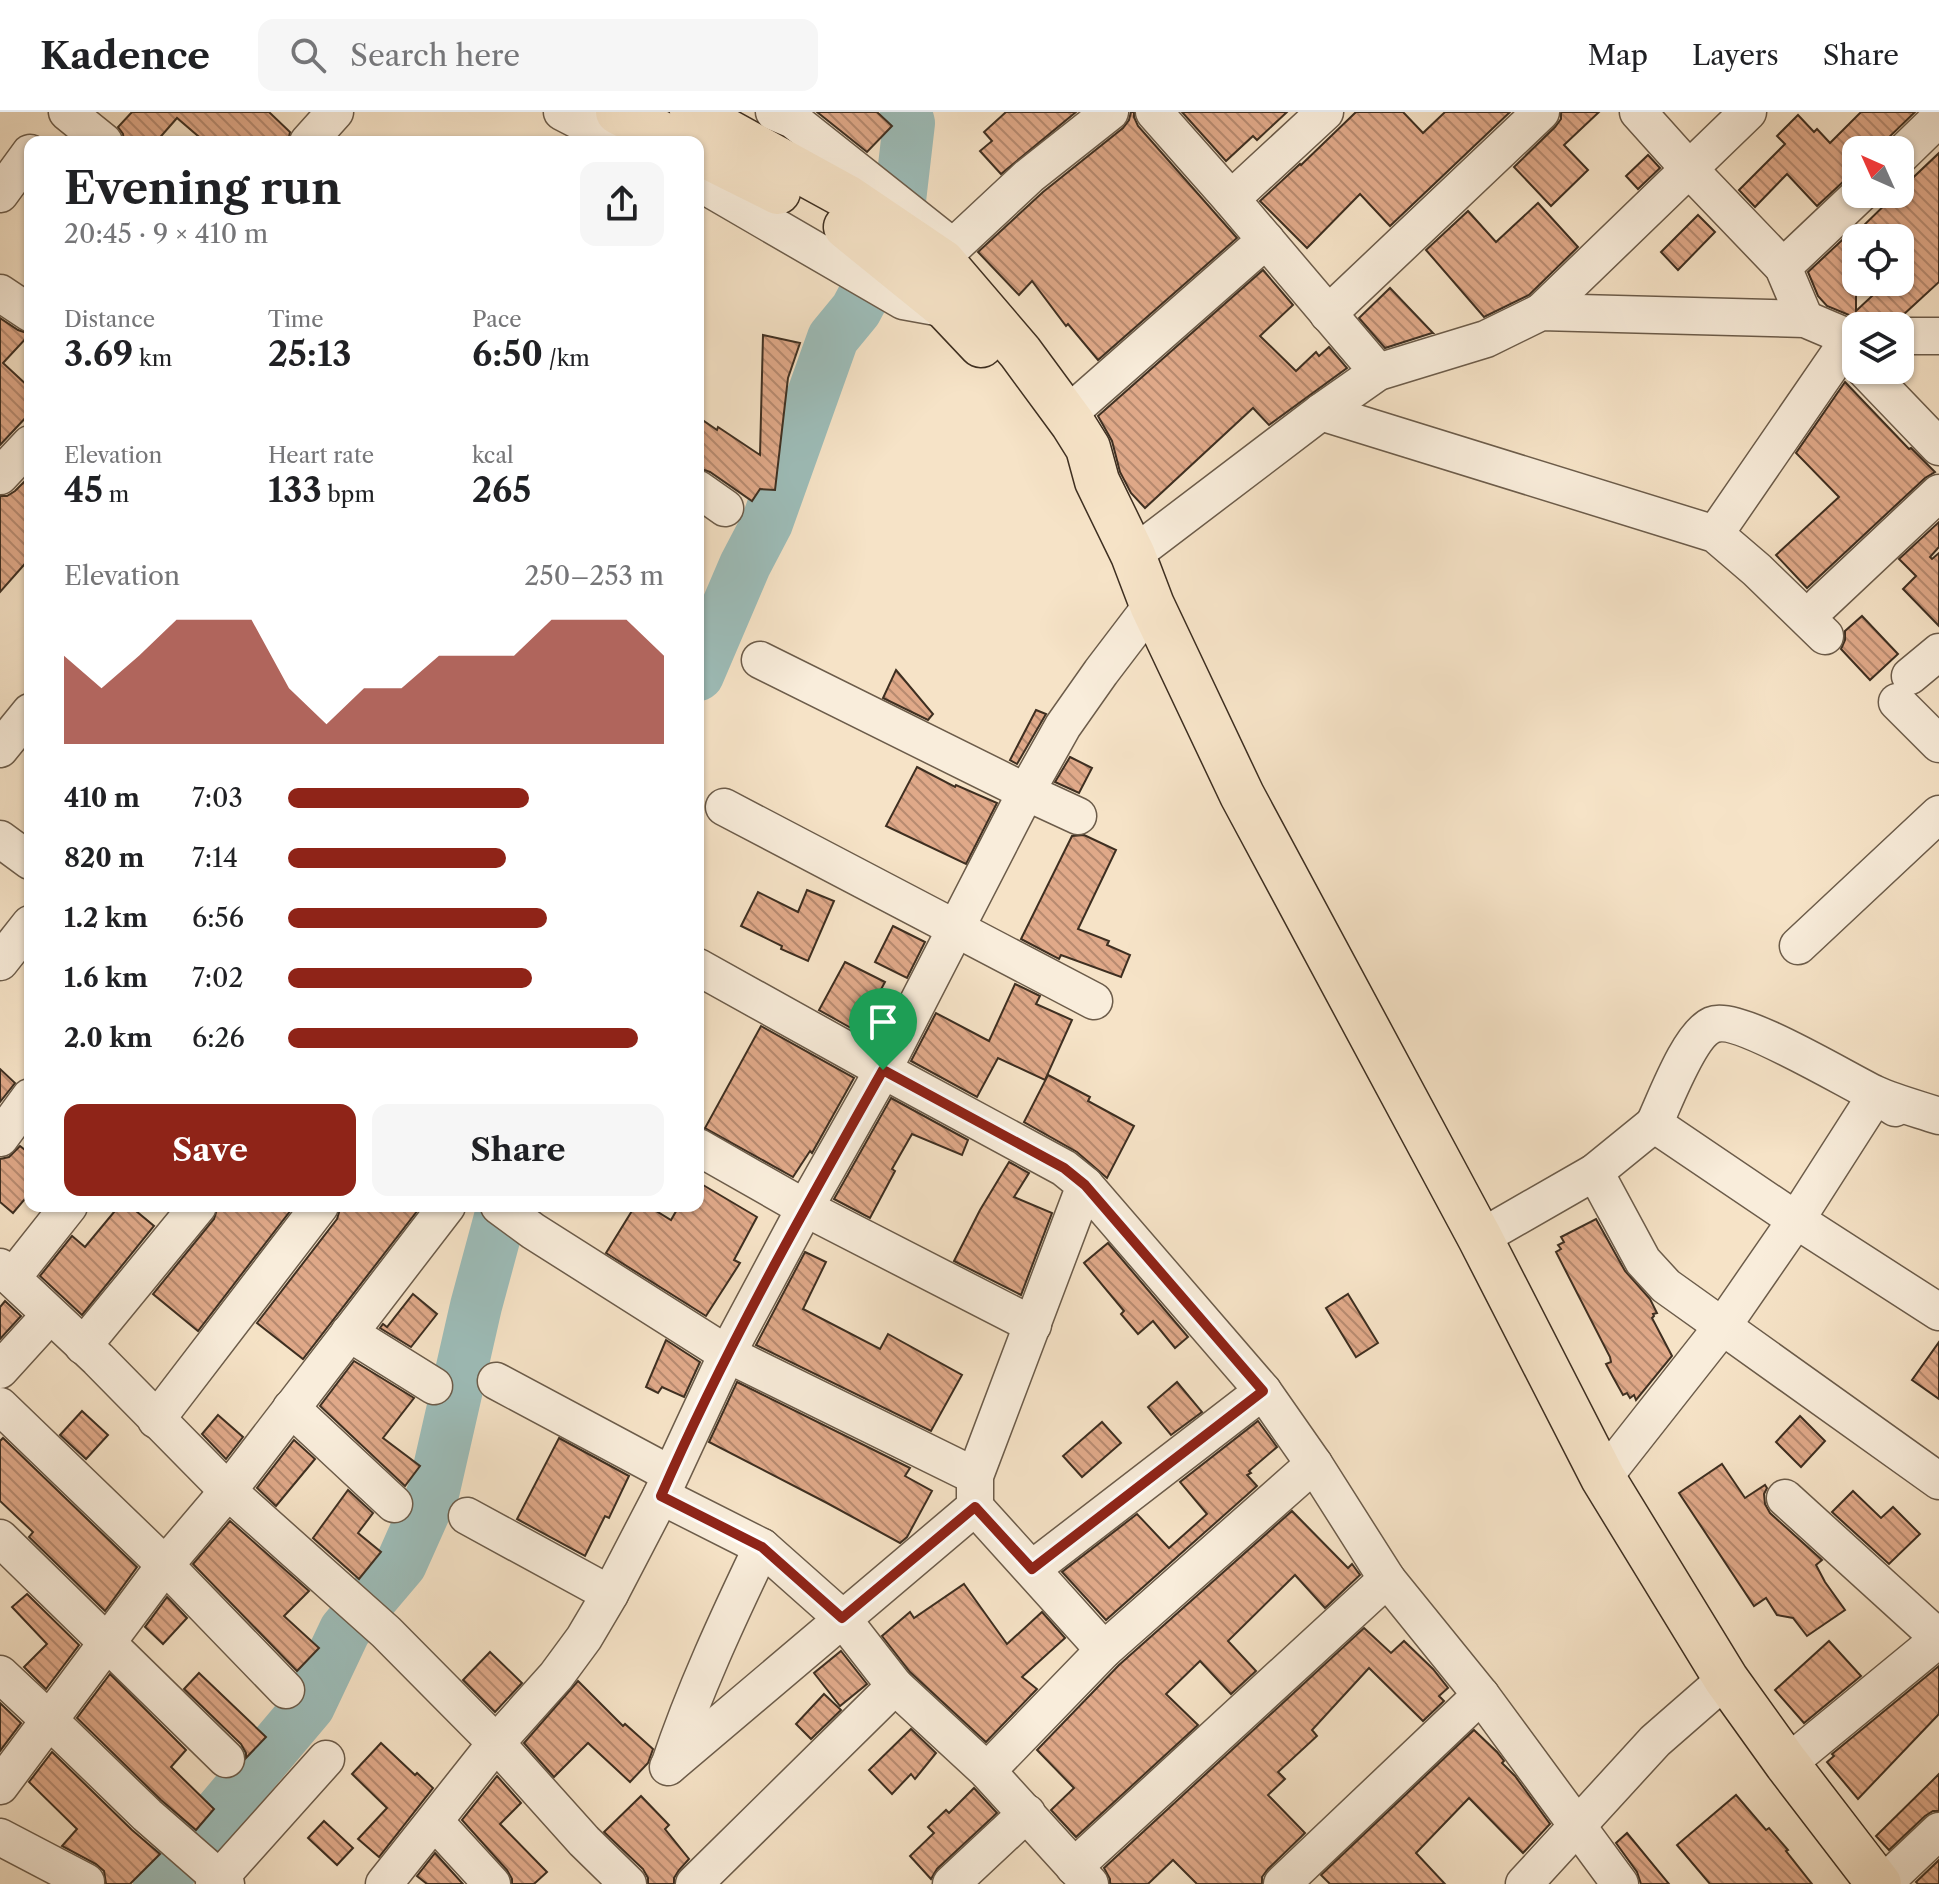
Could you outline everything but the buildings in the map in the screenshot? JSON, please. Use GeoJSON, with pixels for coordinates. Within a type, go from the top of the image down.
{"type":"FeatureCollection","features":[{"type":"Feature","properties":{"kind":"main road"},"geometry":{"type":"LineString","coordinates":[[618,112],[666,136]]}},
{"type":"Feature","properties":{"kind":"main road"},"geometry":{"type":"LineString","coordinates":[[692,112],[847,197],[939,276],[1020,352],[1067,415],[1088,448],[1097,481],[1133,555],[1152,605],[1242,795],[1480,1238],[1603,1478],[1726,1679],[1787,1764],[1881,1884]]}},
{"type":"Feature","properties":{"kind":"main road"},"geometry":{"type":"LineString","coordinates":[[704,155],[939,276],[1069,465],[1097,481]]}},
{"type":"Feature","properties":{"kind":"street"},"geometry":{"type":"LineString","coordinates":[[42,136],[60,112]]}},
{"type":"Feature","properties":{"kind":"street"},"geometry":{"type":"LineString","coordinates":[[67,112],[97,136]]}},
{"type":"Feature","properties":{"kind":"street"},"geometry":{"type":"LineString","coordinates":[[562,112],[608,136]]}},
{"type":"Feature","properties":{"kind":"street"},"geometry":{"type":"LineString","coordinates":[[774,112],[793,120],[862,174],[939,276]]}},
{"type":"Feature","properties":{"kind":"street"},"geometry":{"type":"LineString","coordinates":[[939,276],[1029,176],[1110,112]]}},
{"type":"Feature","properties":{"kind":"street"},"geometry":{"type":"LineString","coordinates":[[1154,112],[1378,372]]}},
{"type":"Feature","properties":{"kind":"street"},"geometry":{"type":"LineString","coordinates":[[1231,199],[1325,112]]}},
{"type":"Feature","properties":{"kind":"street"},"geometry":{"type":"LineString","coordinates":[[1328,314],[1541,112]]}},
{"type":"Feature","properties":{"kind":"street"},"geometry":{"type":"LineString","coordinates":[[1638,112],[1783,267],[1805,319]]}},
{"type":"Feature","properties":{"kind":"street"},"geometry":{"type":"LineString","coordinates":[[1133,555],[1378,372],[1486,339],[1541,312],[1748,112]]}},
{"type":"Feature","properties":{"kind":"street"},"geometry":{"type":"LineString","coordinates":[[1914,142],[1939,118]]}},
{"type":"Feature","properties":{"kind":"street"},"geometry":{"type":"LineString","coordinates":[[0,194],[24,161]]}},
{"type":"Feature","properties":{"kind":"street"},"geometry":{"type":"LineString","coordinates":[[704,185],[819,252],[939,276]]}},
{"type":"Feature","properties":{"kind":"street"},"geometry":{"type":"LineString","coordinates":[[1783,267],[1845,208]]}},
{"type":"Feature","properties":{"kind":"street"},"geometry":{"type":"LineString","coordinates":[[1067,415],[1266,240]]}},
{"type":"Feature","properties":{"kind":"street"},"geometry":{"type":"LineString","coordinates":[[0,293],[24,309]]}},
{"type":"Feature","properties":{"kind":"street"},"geometry":{"type":"LineString","coordinates":[[1541,312],[1805,319],[1842,343]]}},
{"type":"Feature","properties":{"kind":"street"},"geometry":{"type":"LineString","coordinates":[[1914,336],[1939,336]]}},
{"type":"Feature","properties":{"kind":"street"},"geometry":{"type":"LineString","coordinates":[[1715,534],[1842,365]]}},
{"type":"Feature","properties":{"kind":"street"},"geometry":{"type":"LineString","coordinates":[[1883,384],[1939,447]]}},
{"type":"Feature","properties":{"kind":"street"},"geometry":{"type":"LineString","coordinates":[[1321,412],[1715,534],[1823,620],[1939,493]]}},
{"type":"Feature","properties":{"kind":"street"},"geometry":{"type":"LineString","coordinates":[[0,476],[24,450]]}},
{"type":"Feature","properties":{"kind":"street"},"geometry":{"type":"LineString","coordinates":[[384,1884],[584,1638],[666,1485],[727,1354],[883,1070],[1026,792],[1063,726],[1152,605]]}},
{"type":"Feature","properties":{"kind":"street"},"geometry":{"type":"LineString","coordinates":[[1939,652],[1903,689],[1939,744]]}},
{"type":"Feature","properties":{"kind":"street"},"geometry":{"type":"LineString","coordinates":[[760,660],[1078,816]]}},
{"type":"Feature","properties":{"kind":"street"},"geometry":{"type":"LineString","coordinates":[[0,749],[24,719]]}},
{"type":"Feature","properties":{"kind":"street"},"geometry":{"type":"LineString","coordinates":[[724,807],[1094,1001]]}},
{"type":"Feature","properties":{"kind":"street"},"geometry":{"type":"LineString","coordinates":[[1798,946],[1939,814]]}},
{"type":"Feature","properties":{"kind":"street"},"geometry":{"type":"LineString","coordinates":[[0,962],[24,932]]}},
{"type":"Feature","properties":{"kind":"street"},"geometry":{"type":"LineString","coordinates":[[704,970],[1064,1168],[1085,1185],[1263,1391],[1387,1579],[1481,1695],[1620,1884]]}},
{"type":"Feature","properties":{"kind":"street"},"geometry":{"type":"LineString","coordinates":[[1480,1238],[1595,1172],[1654,1124],[1689,1049],[1713,1024],[1737,1026],[1796,1051],[1876,1095],[1939,1140]]}},
{"type":"Feature","properties":{"kind":"street"},"geometry":{"type":"LineString","coordinates":[[1876,1095],[1939,1116]]}},
{"type":"Feature","properties":{"kind":"street"},"geometry":{"type":"LineString","coordinates":[[1603,1478],[1722,1327],[1796,1220],[1876,1095]]}},
{"type":"Feature","properties":{"kind":"street"},"geometry":{"type":"LineString","coordinates":[[0,1138],[24,1105]]}},
{"type":"Feature","properties":{"kind":"street"},"geometry":{"type":"LineString","coordinates":[[1654,1124],[1939,1312]]}},
{"type":"Feature","properties":{"kind":"street"},"geometry":{"type":"LineString","coordinates":[[704,1150],[805,1208],[1033,1325]]}},
{"type":"Feature","properties":{"kind":"street"},"geometry":{"type":"LineString","coordinates":[[1595,1172],[1643,1261],[1666,1286],[1939,1481]]}},
{"type":"Feature","properties":{"kind":"street"},"geometry":{"type":"LineString","coordinates":[[762,1547],[682,1727],[668,1767],[842,1618],[975,1491],[1085,1185]]}},
{"type":"Feature","properties":{"kind":"street"},"geometry":{"type":"LineString","coordinates":[[63,1212],[6,1273],[228,1491],[386,1632],[496,1743],[584,1841],[628,1884]]}},
{"type":"Feature","properties":{"kind":"street"},"geometry":{"type":"LineString","coordinates":[[83,1346],[193,1212]]}},
{"type":"Feature","properties":{"kind":"street"},"geometry":{"type":"LineString","coordinates":[[156,1420],[315,1212]]}},
{"type":"Feature","properties":{"kind":"street"},"geometry":{"type":"LineString","coordinates":[[0,1786],[165,1565],[228,1491],[442,1212]]}},
{"type":"Feature","properties":{"kind":"street"},"geometry":{"type":"LineString","coordinates":[[507,1212],[727,1354],[975,1491],[1032,1569],[1104,1650]]}},
{"type":"Feature","properties":{"kind":"street"},"geometry":{"type":"LineString","coordinates":[[0,1370],[50,1315]]}},
{"type":"Feature","properties":{"kind":"street"},"geometry":{"type":"LineString","coordinates":[[349,1333],[434,1386]]}},
{"type":"Feature","properties":{"kind":"street"},"geometry":{"type":"LineString","coordinates":[[496,1381],[762,1547],[842,1618],[895,1686],[987,1771],[1082,1875],[1387,1579]]}},
{"type":"Feature","properties":{"kind":"street"},"geometry":{"type":"LineString","coordinates":[[1032,1569],[1263,1391]]}},
{"type":"Feature","properties":{"kind":"street"},"geometry":{"type":"LineString","coordinates":[[0,1406],[165,1565],[286,1690]]}},
{"type":"Feature","properties":{"kind":"street"},"geometry":{"type":"LineString","coordinates":[[291,1408],[394,1504]]}},
{"type":"Feature","properties":{"kind":"street"},"geometry":{"type":"LineString","coordinates":[[987,1771],[1104,1650],[1314,1464]]}},
{"type":"Feature","properties":{"kind":"street"},"geometry":{"type":"LineString","coordinates":[[1785,1498],[1939,1639],[1787,1764]]}},
{"type":"Feature","properties":{"kind":"street"},"geometry":{"type":"LineString","coordinates":[[467,1516],[610,1594]]}},
{"type":"Feature","properties":{"kind":"street"},"geometry":{"type":"LineString","coordinates":[[0,1538],[226,1759]]}},
{"type":"Feature","properties":{"kind":"street"},"geometry":{"type":"LineString","coordinates":[[0,1674],[220,1882],[326,1759]]}},
{"type":"Feature","properties":{"kind":"street"},"geometry":{"type":"LineString","coordinates":[[1524,1884],[1655,1741],[1726,1679]]}},
{"type":"Feature","properties":{"kind":"street"},"geometry":{"type":"LineString","coordinates":[[694,1884],[895,1686]]}},
{"type":"Feature","properties":{"kind":"street"},"geometry":{"type":"LineString","coordinates":[[1282,1884],[1481,1695]]}},
{"type":"Feature","properties":{"kind":"street"},"geometry":{"type":"LineString","coordinates":[[951,1884],[1027,1813]]}},
{"type":"Feature","properties":{"kind":"street"},"geometry":{"type":"LineString","coordinates":[[435,1822],[492,1884]]}},
{"type":"Feature","properties":{"kind":"street"},"geometry":{"type":"LineString","coordinates":[[1881,1884],[1939,1831]]}},
{"type":"Feature","properties":{"kind":"street"},"geometry":{"type":"LineString","coordinates":[[0,1837],[86,1882]]}},
{"type":"Feature","properties":{"kind":"waterway"},"geometry":{"type":"LineString","coordinates":[[704,661],[745,565],[767,523],[833,338],[856,310],[896,235],[909,123],[906,112]]}},
{"type":"Feature","properties":{"kind":"waterway"},"geometry":{"type":"LineString","coordinates":[[159,1884],[309,1706],[345,1630],[401,1564],[434,1490],[476,1306],[501,1212]]}},
{"type":"Feature","properties":{"kind":"route"},"geometry":{"type":"LineString","coordinates":[[883,1070],[1064,1168],[1085,1185],[1263,1391],[1032,1569],[975,1507],[842,1618],[762,1547],[661,1496],[727,1354],[883,1070]]}}]}
